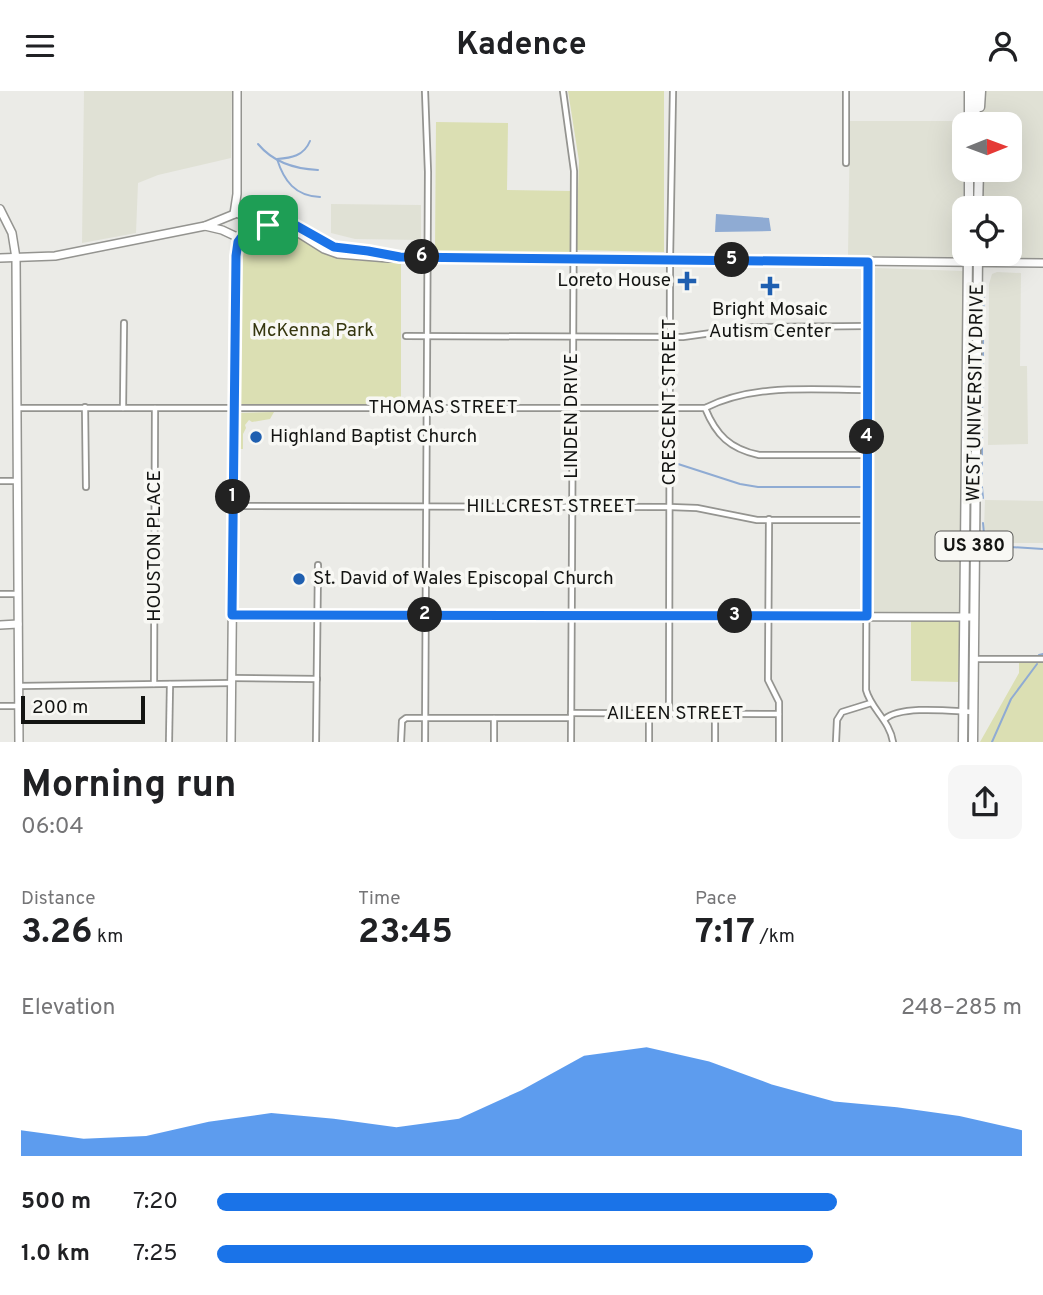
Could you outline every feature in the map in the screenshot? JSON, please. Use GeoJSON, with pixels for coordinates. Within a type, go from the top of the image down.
{"type":"FeatureCollection","features":[{"type":"Feature","properties":{"kind":"main road"},"geometry":{"type":"LineString","coordinates":[[237,91],[238,215],[249,227],[237,235]]}},
{"type":"Feature","properties":{"kind":"main road"},"geometry":{"type":"LineString","coordinates":[[969,91],[970,112]]}},
{"type":"Feature","properties":{"kind":"main road"},"geometry":{"type":"LineString","coordinates":[[975,91],[977,112]]}},
{"type":"Feature","properties":{"kind":"main road"},"geometry":{"type":"LineString","coordinates":[[979,112],[981,91]]}},
{"type":"Feature","properties":{"kind":"main road"},"geometry":{"type":"LineString","coordinates":[[0,209],[12,233],[16,258],[19,742]]}},
{"type":"Feature","properties":{"kind":"main road"},"geometry":{"type":"LineString","coordinates":[[232,742],[237,235],[226,223],[238,215]]}},
{"type":"Feature","properties":{"kind":"main road"},"geometry":{"type":"LineString","coordinates":[[0,258],[55,256],[205,226],[238,215],[261,225],[295,225],[334,247],[400,257]]}},
{"type":"Feature","properties":{"kind":"main road"},"geometry":{"type":"LineString","coordinates":[[205,226],[237,235],[287,229],[338,254],[388,258],[952,260]]}},
{"type":"Feature","properties":{"kind":"main road"},"geometry":{"type":"LineString","coordinates":[[1022,262],[1043,263]]}},
{"type":"Feature","properties":{"kind":"main road","name":"WEST UNIVERSITY DRIVE"},"geometry":{"type":"LineString","coordinates":[[973,742],[968,712],[974,266]]}},
{"type":"Feature","properties":{"kind":"main road"},"geometry":{"type":"LineString","coordinates":[[232,615],[969,617]]}},
{"type":"Feature","properties":{"kind":"main road","name":"WEST UNIVERSITY DRIVE"},"geometry":{"type":"LineString","coordinates":[[963,742],[973,659],[969,617]]}},
{"type":"Feature","properties":{"kind":"main road"},"geometry":{"type":"LineString","coordinates":[[0,625],[18,624]]}},
{"type":"Feature","properties":{"kind":"street"},"geometry":{"type":"LineString","coordinates":[[425,91],[429,172],[425,742]]}},
{"type":"Feature","properties":{"kind":"street","name":"LINDEN DRIVE"},"geometry":{"type":"LineString","coordinates":[[563,91],[574,171],[570,742]]}},
{"type":"Feature","properties":{"kind":"street","name":"CRESCENT STREET"},"geometry":{"type":"LineString","coordinates":[[669,714],[673,91]]}},
{"type":"Feature","properties":{"kind":"street"},"geometry":{"type":"LineString","coordinates":[[846,91],[846,163]]}},
{"type":"Feature","properties":{"kind":"street"},"geometry":{"type":"LineString","coordinates":[[868,262],[866,689],[871,703],[885,719],[893,742]]}},
{"type":"Feature","properties":{"kind":"street"},"geometry":{"type":"LineString","coordinates":[[123,408],[124,323]]}},
{"type":"Feature","properties":{"kind":"street"},"geometry":{"type":"LineString","coordinates":[[406,336],[695,337],[754,327],[868,325]]}},
{"type":"Feature","properties":{"kind":"street","name":"THOMAS STREET"},"geometry":{"type":"LineString","coordinates":[[16,408],[705,408],[759,391],[867,390]]}},
{"type":"Feature","properties":{"kind":"street"},"geometry":{"type":"LineString","coordinates":[[85,407],[86,487]]}},
{"type":"Feature","properties":{"kind":"street","name":"HOUSTON PLACE"},"geometry":{"type":"LineString","coordinates":[[154,684],[155,408]]}},
{"type":"Feature","properties":{"kind":"street"},"geometry":{"type":"LineString","coordinates":[[705,408],[724,441],[746,452],[759,455],[867,455]]}},
{"type":"Feature","properties":{"kind":"street"},"geometry":{"type":"LineString","coordinates":[[0,481],[17,481]]}},
{"type":"Feature","properties":{"kind":"street","name":"HILLCREST STREET"},"geometry":{"type":"LineString","coordinates":[[233,506],[670,507],[697,508],[737,517],[867,520]]}},
{"type":"Feature","properties":{"kind":"street"},"geometry":{"type":"LineString","coordinates":[[769,519],[768,680],[779,702],[779,742]]}},
{"type":"Feature","properties":{"kind":"street"},"geometry":{"type":"LineString","coordinates":[[316,742],[318,565]]}},
{"type":"Feature","properties":{"kind":"street"},"geometry":{"type":"LineString","coordinates":[[0,594],[18,594]]}},
{"type":"Feature","properties":{"kind":"street"},"geometry":{"type":"LineString","coordinates":[[973,659],[1043,659]]}},
{"type":"Feature","properties":{"kind":"street"},"geometry":{"type":"LineString","coordinates":[[19,686],[317,679]]}},
{"type":"Feature","properties":{"kind":"street"},"geometry":{"type":"LineString","coordinates":[[169,742],[170,684]]}},
{"type":"Feature","properties":{"kind":"street"},"geometry":{"type":"LineString","coordinates":[[836,742],[837,720],[842,712],[859,709],[871,703]]}},
{"type":"Feature","properties":{"kind":"street"},"geometry":{"type":"LineString","coordinates":[[0,706],[19,706]]}},
{"type":"Feature","properties":{"kind":"street"},"geometry":{"type":"LineString","coordinates":[[885,719],[902,711],[968,712]]}},
{"type":"Feature","properties":{"kind":"street"},"geometry":{"type":"LineString","coordinates":[[649,714],[649,742]]}},
{"type":"Feature","properties":{"kind":"street"},"geometry":{"type":"LineString","coordinates":[[715,714],[715,742]]}},
{"type":"Feature","properties":{"kind":"street","name":"AILEEN STREET"},"geometry":{"type":"LineString","coordinates":[[425,717],[779,714]]}},
{"type":"Feature","properties":{"kind":"street"},"geometry":{"type":"LineString","coordinates":[[401,742],[401,721],[406,718],[425,717]]}},
{"type":"Feature","properties":{"kind":"street"},"geometry":{"type":"LineString","coordinates":[[494,718],[494,742]]}},
{"type":"Feature","properties":{"kind":"shaded area"},"geometry":{"type":"Polygon","coordinates":[[[84,91],[232,91],[231,158],[158,175],[138,183],[136,233],[82,243],[84,91]]]}},
{"type":"Feature","properties":{"kind":"shaded area"},"geometry":{"type":"Polygon","coordinates":[[[981,91],[1043,91],[1043,259],[1022,258],[1022,196],[981,196],[980,182],[1022,182],[1022,112],[980,112],[981,91]]]}},
{"type":"Feature","properties":{"kind":"shaded area"},"geometry":{"type":"Polygon","coordinates":[[[850,121],[952,121],[952,182],[964,182],[963,196],[952,196],[952,257],[848,256],[850,121]]]}},
{"type":"Feature","properties":{"kind":"shaded area"},"geometry":{"type":"Polygon","coordinates":[[[331,204],[421,205],[421,240],[355,239],[331,233],[331,204]]]}},
{"type":"Feature","properties":{"kind":"shaded area"},"geometry":{"type":"Polygon","coordinates":[[[874,268],[964,271],[960,612],[871,612],[874,268]]]}},
{"type":"Feature","properties":{"kind":"shaded area"},"geometry":{"type":"Polygon","coordinates":[[[1021,273],[1020,366],[1027,366],[1028,444],[988,445],[989,284],[992,274],[1021,273]]]}},
{"type":"Feature","properties":{"kind":"shaded area"},"geometry":{"type":"Polygon","coordinates":[[[985,500],[1043,501],[1043,543],[1010,543],[984,529],[985,500]]]}},
{"type":"Feature","properties":{"kind":"green space"},"geometry":{"type":"Polygon","coordinates":[[[568,91],[664,91],[664,252],[576,250],[579,161],[568,91]]]}},
{"type":"Feature","properties":{"kind":"green space"},"geometry":{"type":"Polygon","coordinates":[[[436,122],[508,123],[507,190],[571,191],[570,253],[435,249],[436,122]]]}},
{"type":"Feature","properties":{"kind":"green space","name":"McKenna Park"},"geometry":{"type":"Polygon","coordinates":[[[276,233],[292,235],[325,253],[341,258],[401,261],[401,408],[235,409],[236,256],[246,239],[276,233]]]}},
{"type":"Feature","properties":{"kind":"green space"},"geometry":{"type":"Polygon","coordinates":[[[274,412],[270,419],[252,422],[249,420],[243,434],[243,449],[237,449],[235,413],[274,412]]]}},
{"type":"Feature","properties":{"kind":"green space"},"geometry":{"type":"Polygon","coordinates":[[[911,619],[960,621],[960,682],[911,681],[911,619]]]}},
{"type":"Feature","properties":{"kind":"green space"},"geometry":{"type":"Polygon","coordinates":[[[1043,662],[1043,742],[980,742],[1019,673],[1019,663],[1043,662]]]}},
{"type":"Feature","properties":{"kind":"water"},"geometry":{"type":"Polygon","coordinates":[[[716,214],[769,218],[771,231],[715,232],[716,214]]]}},
{"type":"Feature","properties":{"kind":"waterway"},"geometry":{"type":"LineString","coordinates":[[310,141],[301,153],[277,159],[292,186],[304,194],[320,197]]}},
{"type":"Feature","properties":{"kind":"waterway"},"geometry":{"type":"LineString","coordinates":[[258,144],[270,156],[285,163],[318,170]]}},
{"type":"Feature","properties":{"kind":"waterway"},"geometry":{"type":"LineString","coordinates":[[983,329],[984,285]]}},
{"type":"Feature","properties":{"kind":"waterway"},"geometry":{"type":"LineString","coordinates":[[983,335],[983,366]]}},
{"type":"Feature","properties":{"kind":"waterway"},"geometry":{"type":"LineString","coordinates":[[982,411],[983,373]]}},
{"type":"Feature","properties":{"kind":"waterway"},"geometry":{"type":"LineString","coordinates":[[982,422],[982,477]]}},
{"type":"Feature","properties":{"kind":"waterway"},"geometry":{"type":"LineString","coordinates":[[675,463],[740,484],[758,487],[864,487]]}},
{"type":"Feature","properties":{"kind":"waterway"},"geometry":{"type":"LineString","coordinates":[[982,487],[983,498]]}},
{"type":"Feature","properties":{"kind":"waterway"},"geometry":{"type":"LineString","coordinates":[[983,523],[984,534],[1010,547],[1043,549]]}},
{"type":"Feature","properties":{"kind":"waterway"},"geometry":{"type":"LineString","coordinates":[[1039,655],[1043,654]]}},
{"type":"Feature","properties":{"kind":"waterway"},"geometry":{"type":"LineString","coordinates":[[992,742],[1011,699],[1037,664]]}},
{"type":"Feature","properties":{"kind":"place","name":"Loreto House"},"geometry":{"type":"Point","coordinates":[687,281]}},
{"type":"Feature","properties":{"kind":"place","name":"Bright Mosaic Autism Center"},"geometry":{"type":"Point","coordinates":[770,286]}},
{"type":"Feature","properties":{"kind":"place","name":"Highland Baptist Church"},"geometry":{"type":"Point","coordinates":[256,437]}},
{"type":"Feature","properties":{"kind":"place","name":"St. David of Wales Episcopal Church"},"geometry":{"type":"Point","coordinates":[299,579]}},
{"type":"Feature","properties":{"kind":"route"},"geometry":{"type":"LineString","coordinates":[[246,217],[261,225],[268,225],[295,225],[334,247],[400,257],[868,262],[867,616],[232,615],[237,243],[248,230],[246,217]]}}]}
